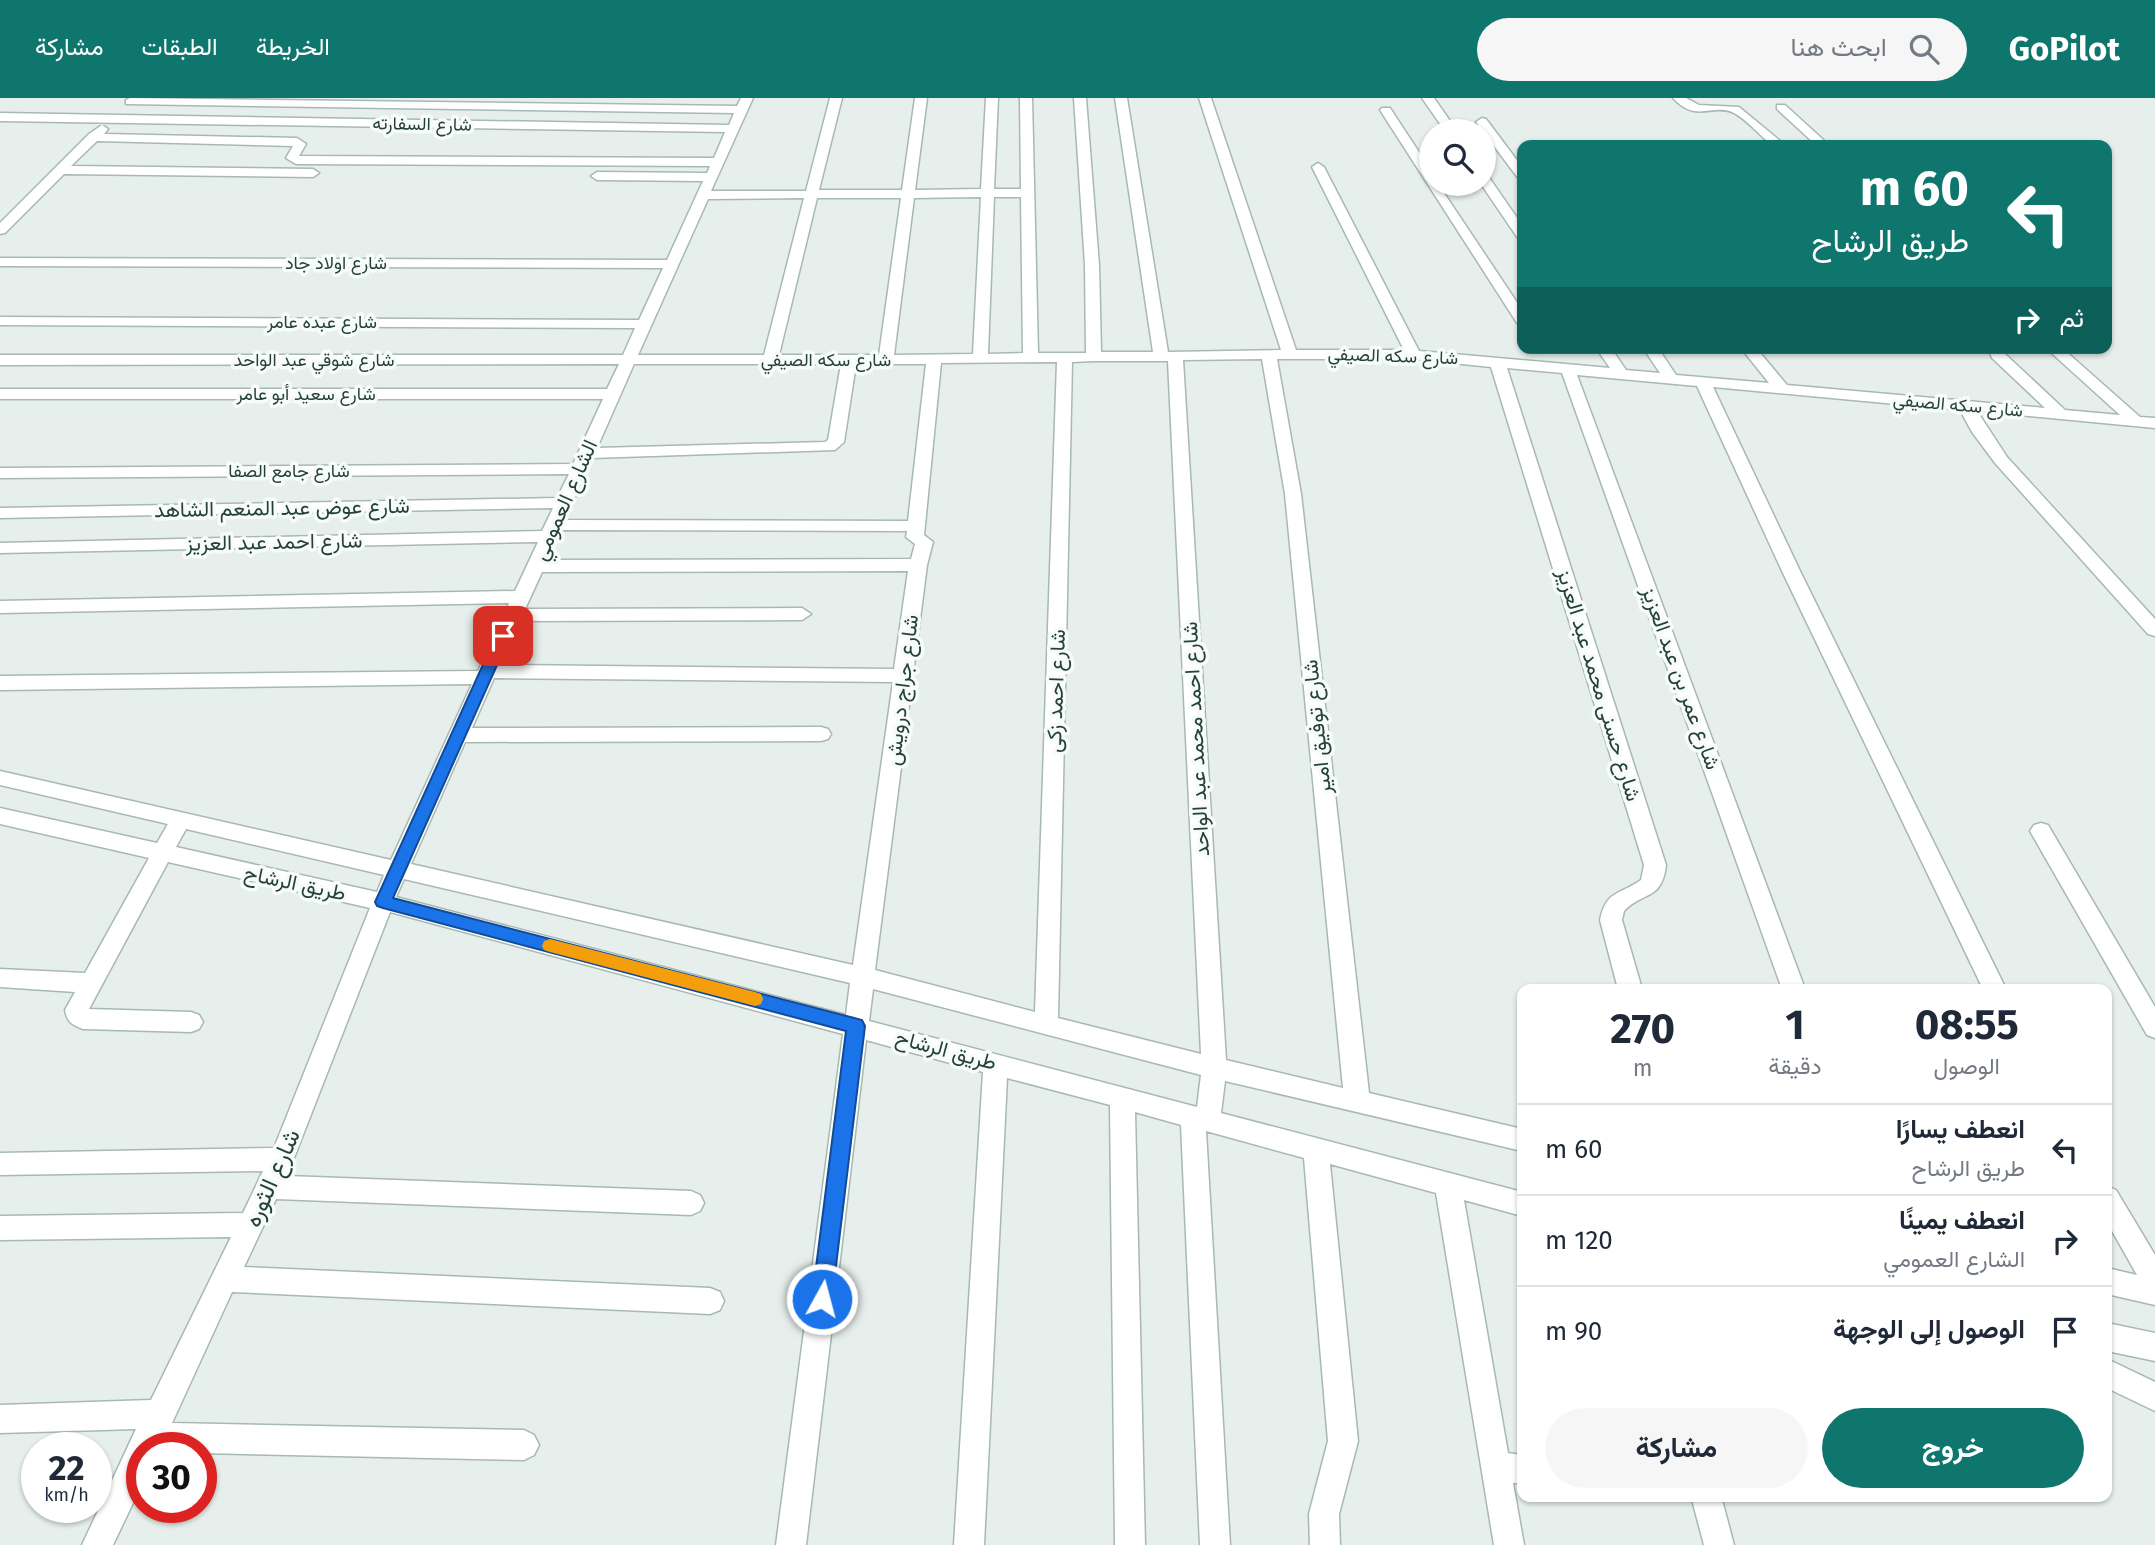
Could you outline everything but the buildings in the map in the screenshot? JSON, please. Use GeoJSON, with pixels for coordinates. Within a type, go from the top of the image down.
{"type":"FeatureCollection","features":[{"type":"Feature","properties":{"kind":"street"},"geometry":{"type":"LineString","coordinates":[[770,360],[836,98]]}},
{"type":"Feature","properties":{"kind":"street"},"geometry":{"type":"LineString","coordinates":[[886,359],[921,98]]}},
{"type":"Feature","properties":{"kind":"street"},"geometry":{"type":"LineString","coordinates":[[980,359],[992,98]]}},
{"type":"Feature","properties":{"kind":"street"},"geometry":{"type":"LineString","coordinates":[[1026,98],[1031,358]]}},
{"type":"Feature","properties":{"kind":"street"},"geometry":{"type":"LineString","coordinates":[[1080,98],[1092,265],[1094,357]]}},
{"type":"Feature","properties":{"kind":"street","name":"شارع احمد محمد عبد الواحد"},"geometry":{"type":"LineString","coordinates":[[1121,98],[1168,357],[1214,1068],[1200,1118],[1215,1545]]}},
{"type":"Feature","properties":{"kind":"street"},"geometry":{"type":"LineString","coordinates":[[1205,98],[1290,354]]}},
{"type":"Feature","properties":{"kind":"street"},"geometry":{"type":"LineString","coordinates":[[1428,98],[1443,119]]}},
{"type":"Feature","properties":{"kind":"street"},"geometry":{"type":"LineString","coordinates":[[1679,98],[1696,110],[1735,109],[1773,140]]}},
{"type":"Feature","properties":{"kind":"street"},"geometry":{"type":"LineString","coordinates":[[0,230],[132,100],[744,104]]}},
{"type":"Feature","properties":{"kind":"street","name":"الشارع العمومي"},"geometry":{"type":"LineString","coordinates":[[383,902],[744,104]]}},
{"type":"Feature","properties":{"kind":"street"},"geometry":{"type":"LineString","coordinates":[[1781,107],[1817,140]]}},
{"type":"Feature","properties":{"kind":"street"},"geometry":{"type":"LineString","coordinates":[[1386,110],[1419,162]]}},
{"type":"Feature","properties":{"kind":"street","name":"شارع السفارته"},"geometry":{"type":"LineString","coordinates":[[0,117],[733,129]]}},
{"type":"Feature","properties":{"kind":"street"},"geometry":{"type":"LineString","coordinates":[[93,137],[297,142],[300,144],[292,158],[296,160],[714,170]]}},
{"type":"Feature","properties":{"kind":"street"},"geometry":{"type":"LineString","coordinates":[[1496,141],[1517,168]]}},
{"type":"Feature","properties":{"kind":"street"},"geometry":{"type":"LineString","coordinates":[[1318,167],[1414,355]]}},
{"type":"Feature","properties":{"kind":"street"},"geometry":{"type":"LineString","coordinates":[[60,170],[475,175]]}},
{"type":"Feature","properties":{"kind":"street"},"geometry":{"type":"LineString","coordinates":[[586,176],[714,170]]}},
{"type":"Feature","properties":{"kind":"street"},"geometry":{"type":"LineString","coordinates":[[703,195],[1029,193]]}},
{"type":"Feature","properties":{"kind":"street"},"geometry":{"type":"LineString","coordinates":[[1441,196],[1517,312]]}},
{"type":"Feature","properties":{"kind":"street"},"geometry":{"type":"LineString","coordinates":[[1496,196],[1517,227]]}},
{"type":"Feature","properties":{"kind":"street","name":"شارع اولاد جاد"},"geometry":{"type":"LineString","coordinates":[[0,262],[672,264]]}},
{"type":"Feature","properties":{"kind":"street","name":"شارع عبده عامر"},"geometry":{"type":"LineString","coordinates":[[0,321],[645,324]]}},
{"type":"Feature","properties":{"kind":"street","name":"شارع سكه الصيفي"},"geometry":{"type":"LineString","coordinates":[[628,359],[849,360],[1269,354],[1414,355],[2155,423]]}},
{"type":"Feature","properties":{"kind":"street","name":"شارع توفيق امير"},"geometry":{"type":"LineString","coordinates":[[1269,354],[1293,494],[1357,1100]]}},
{"type":"Feature","properties":{"kind":"street","name":"شارع عمر بن عبد العزيز"},"geometry":{"type":"LineString","coordinates":[[1547,354],[1560,367],[1792,984]]}},
{"type":"Feature","properties":{"kind":"street"},"geometry":{"type":"LineString","coordinates":[[1607,354],[1621,374]]}},
{"type":"Feature","properties":{"kind":"street"},"geometry":{"type":"LineString","coordinates":[[1654,354],[1672,379]]}},
{"type":"Feature","properties":{"kind":"street"},"geometry":{"type":"LineString","coordinates":[[1753,354],[1783,390]]}},
{"type":"Feature","properties":{"kind":"street"},"geometry":{"type":"LineString","coordinates":[[1997,354],[2059,413]]}},
{"type":"Feature","properties":{"kind":"street"},"geometry":{"type":"LineString","coordinates":[[2060,354],[2134,419]]}},
{"type":"Feature","properties":{"kind":"street","name":"شارع احمد زكى"},"geometry":{"type":"LineString","coordinates":[[1046,1025],[1065,358]]}},
{"type":"Feature","properties":{"kind":"street","name":"شارع شوقي عبد الواحد"},"geometry":{"type":"LineString","coordinates":[[0,360],[628,359]]}},
{"type":"Feature","properties":{"kind":"street","name":"شارع جراج درويش"},"geometry":{"type":"LineString","coordinates":[[792,1545],[856,1026],[918,565],[924,542],[915,537],[934,359]]}},
{"type":"Feature","properties":{"kind":"street"},"geometry":{"type":"LineString","coordinates":[[586,453],[829,447],[836,442],[849,360]]}},
{"type":"Feature","properties":{"kind":"street","name":"شارع حسنى محمد عبد العزيز"},"geometry":{"type":"LineString","coordinates":[[1497,361],[1655,865],[1651,885],[1643,894],[1618,901],[1611,911],[1611,920],[1629,984]]}},
{"type":"Feature","properties":{"kind":"street"},"geometry":{"type":"LineString","coordinates":[[1703,382],[1797,583],[1993,984]]}},
{"type":"Feature","properties":{"kind":"street","name":"شارع سعيد أبو عامر"},"geometry":{"type":"LineString","coordinates":[[0,394],[613,394]]}},
{"type":"Feature","properties":{"kind":"street"},"geometry":{"type":"LineString","coordinates":[[1966,406],[1980,432],[2001,460],[2155,631]]}},
{"type":"Feature","properties":{"kind":"street","name":"شارع جامع الصفا"},"geometry":{"type":"LineString","coordinates":[[0,473],[579,469]]}},
{"type":"Feature","properties":{"kind":"street","name":"شارع عوض عبد المنعم الشاهد"},"geometry":{"type":"LineString","coordinates":[[0,513],[563,503]]}},
{"type":"Feature","properties":{"kind":"street","name":"شارع احمد عبد العزيز"},"geometry":{"type":"LineString","coordinates":[[0,548],[550,531],[917,526]]}},
{"type":"Feature","properties":{"kind":"street"},"geometry":{"type":"LineString","coordinates":[[535,566],[918,565]]}},
{"type":"Feature","properties":{"kind":"street"},"geometry":{"type":"LineString","coordinates":[[0,607],[521,597]]}},
{"type":"Feature","properties":{"kind":"street"},"geometry":{"type":"LineString","coordinates":[[513,615],[802,614]]}},
{"type":"Feature","properties":{"kind":"street"},"geometry":{"type":"LineString","coordinates":[[0,683],[486,674],[904,676]]}},
{"type":"Feature","properties":{"kind":"street"},"geometry":{"type":"LineString","coordinates":[[458,735],[821,734]]}},
{"type":"Feature","properties":{"kind":"street","name":"طريق الرشاح"},"geometry":{"type":"LineString","coordinates":[[0,778],[864,977],[1214,1068],[1517,1139]]}},
{"type":"Feature","properties":{"kind":"street","name":"طريق الرشاح"},"geometry":{"type":"LineString","coordinates":[[0,816],[383,902],[1517,1204]]}},
{"type":"Feature","properties":{"kind":"street"},"geometry":{"type":"LineString","coordinates":[[180,821],[77,1010],[78,1016],[83,1019],[191,1022]]}},
{"type":"Feature","properties":{"kind":"street"},"geometry":{"type":"LineString","coordinates":[[2041,831],[2155,1028]]}},
{"type":"Feature","properties":{"kind":"street","name":"شارع الثوره"},"geometry":{"type":"LineString","coordinates":[[150,1432],[282,1160],[383,902]]}},
{"type":"Feature","properties":{"kind":"street"},"geometry":{"type":"LineString","coordinates":[[0,978],[90,983]]}},
{"type":"Feature","properties":{"kind":"street"},"geometry":{"type":"LineString","coordinates":[[970,1545],[996,1063]]}},
{"type":"Feature","properties":{"kind":"street"},"geometry":{"type":"LineString","coordinates":[[1122,1097],[1130,1545]]}},
{"type":"Feature","properties":{"kind":"street"},"geometry":{"type":"LineString","coordinates":[[1316,1149],[1343,1441],[1324,1514],[1325,1545]]}},
{"type":"Feature","properties":{"kind":"street"},"geometry":{"type":"LineString","coordinates":[[0,1164],[282,1160]]}},
{"type":"Feature","properties":{"kind":"street"},"geometry":{"type":"LineString","coordinates":[[1448,1185],[1509,1468],[1509,1545]]}},
{"type":"Feature","properties":{"kind":"street"},"geometry":{"type":"LineString","coordinates":[[270,1187],[691,1203]]}},
{"type":"Feature","properties":{"kind":"street"},"geometry":{"type":"LineString","coordinates":[[2112,1207],[2155,1280]]}},
{"type":"Feature","properties":{"kind":"street"},"geometry":{"type":"LineString","coordinates":[[0,1228],[251,1226]]}},
{"type":"Feature","properties":{"kind":"street"},"geometry":{"type":"LineString","coordinates":[[225,1279],[710,1301]]}},
{"type":"Feature","properties":{"kind":"street"},"geometry":{"type":"LineString","coordinates":[[2112,1282],[2155,1292]]}},
{"type":"Feature","properties":{"kind":"street"},"geometry":{"type":"LineString","coordinates":[[2112,1338],[2155,1347]]}},
{"type":"Feature","properties":{"kind":"street"},"geometry":{"type":"LineString","coordinates":[[2112,1376],[2155,1397]]}},
{"type":"Feature","properties":{"kind":"street"},"geometry":{"type":"LineString","coordinates":[[0,1419],[126,1434]]}},
{"type":"Feature","properties":{"kind":"street"},"geometry":{"type":"LineString","coordinates":[[217,1438],[524,1445]]}},
{"type":"Feature","properties":{"kind":"street","name":"شارع الثوره"},"geometry":{"type":"LineString","coordinates":[[97,1545],[126,1484]]}},
{"type":"Feature","properties":{"kind":"street"},"geometry":{"type":"LineString","coordinates":[[1708,1502],[1719,1545]]}},
{"type":"Feature","properties":{"kind":"slow traffic"},"geometry":{"type":"LineString","coordinates":[[550,946],[755,999]]}},
{"type":"Feature","properties":{"kind":"route"},"geometry":{"type":"LineString","coordinates":[[503,636],[383,902],[856,1026],[822,1299]]}}]}
